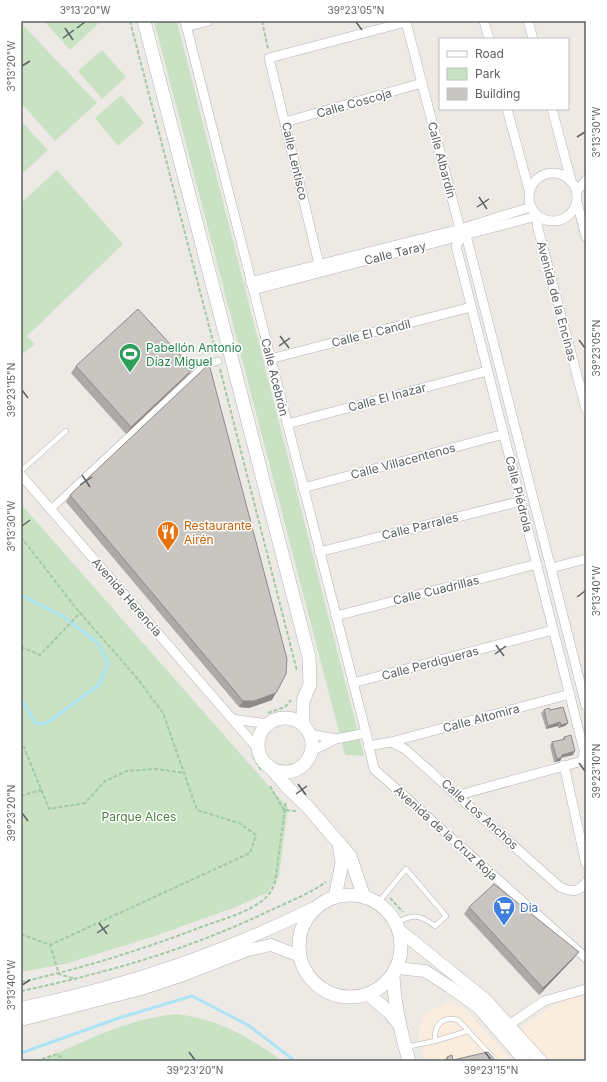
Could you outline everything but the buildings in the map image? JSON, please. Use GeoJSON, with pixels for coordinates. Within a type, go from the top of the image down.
{"type":"FeatureCollection","features":[{"type":"Feature","properties":{"kind":"main road"},"geometry":{"type":"LineString","coordinates":[[144,21],[309,657],[310,684],[283,718]]}},
{"type":"Feature","properties":{"kind":"main road"},"geometry":{"type":"LineString","coordinates":[[268,773],[295,771],[308,759],[312,751],[298,699]]}},
{"type":"Feature","properties":{"kind":"main road"},"geometry":{"type":"LineString","coordinates":[[306,729],[294,720],[283,718],[266,718],[253,750],[263,761],[268,773],[292,791],[350,856],[364,897]]}},
{"type":"Feature","properties":{"kind":"main road"},"geometry":{"type":"LineString","coordinates":[[292,791],[295,771]]}},
{"type":"Feature","properties":{"kind":"main road"},"geometry":{"type":"LineString","coordinates":[[335,897],[342,863],[338,842]]}},
{"type":"Feature","properties":{"kind":"main road"},"geometry":{"type":"LineString","coordinates":[[395,971],[383,986],[368,994],[354,998],[339,996],[325,991],[313,982],[304,970],[300,956],[300,934],[303,924],[316,907],[335,897],[345,895],[381,899],[385,909],[400,923],[401,949],[395,971],[394,992],[399,1025],[408,1061]]}},
{"type":"Feature","properties":{"kind":"main road"},"geometry":{"type":"LineString","coordinates":[[368,994],[389,1012],[399,1025]]}},
{"type":"Feature","properties":{"kind":"street"},"geometry":{"type":"LineString","coordinates":[[186,24],[208,21]]}},
{"type":"Feature","properties":{"kind":"street"},"geometry":{"type":"LineString","coordinates":[[484,21],[489,38]]}},
{"type":"Feature","properties":{"kind":"street"},"geometry":{"type":"LineString","coordinates":[[528,21],[533,38]]}},
{"type":"Feature","properties":{"kind":"street","name":"Calle Albardín"},"geometry":{"type":"LineString","coordinates":[[270,58],[406,22],[463,233],[586,706]]}},
{"type":"Feature","properties":{"kind":"street","name":"Calle Acebrón"},"geometry":{"type":"LineString","coordinates":[[186,24],[366,733]]}},
{"type":"Feature","properties":{"kind":"street","name":"Calle Lentisco"},"geometry":{"type":"LineString","coordinates":[[270,58],[319,264]]}},
{"type":"Feature","properties":{"kind":"street","name":"Calle Coscoja"},"geometry":{"type":"LineString","coordinates":[[285,122],[422,83]]}},
{"type":"Feature","properties":{"kind":"street"},"geometry":{"type":"LineString","coordinates":[[507,110],[529,190],[528,199],[531,207],[538,216],[546,221],[557,221],[567,218],[574,210],[586,180]]}},
{"type":"Feature","properties":{"kind":"street"},"geometry":{"type":"LineString","coordinates":[[552,110],[571,180],[580,198],[586,236]]}},
{"type":"Feature","properties":{"kind":"street"},"geometry":{"type":"LineString","coordinates":[[529,190],[536,179],[547,173],[560,173],[571,180]]}},
{"type":"Feature","properties":{"kind":"street","name":"Calle Taray"},"geometry":{"type":"LineString","coordinates":[[252,286],[463,233],[531,207]]}},
{"type":"Feature","properties":{"kind":"street","name":"Calle Taray"},"geometry":{"type":"LineString","coordinates":[[252,286],[319,264],[538,216]]}},
{"type":"Feature","properties":{"kind":"street","name":"Avenida de la Encinas"},"geometry":{"type":"LineString","coordinates":[[538,216],[537,225],[586,409]]}},
{"type":"Feature","properties":{"kind":"street","name":"Calle Piédrola"},"geometry":{"type":"LineString","coordinates":[[463,233],[456,246],[570,694],[584,751],[584,760]]}},
{"type":"Feature","properties":{"kind":"street","name":"Calle El Candil"},"geometry":{"type":"LineString","coordinates":[[270,359],[471,307]]}},
{"type":"Feature","properties":{"kind":"street"},"geometry":{"type":"LineString","coordinates":[[50,509],[204,366],[218,361]]}},
{"type":"Feature","properties":{"kind":"street","name":"Calle El Inazar"},"geometry":{"type":"LineString","coordinates":[[287,424],[488,371]]}},
{"type":"Feature","properties":{"kind":"street","name":"Calle Villacentenos"},"geometry":{"type":"LineString","coordinates":[[303,488],[504,434]]}},
{"type":"Feature","properties":{"kind":"street","name":"Avenida Herencia"},"geometry":{"type":"LineString","coordinates":[[21,475],[232,719],[253,750]]}},
{"type":"Feature","properties":{"kind":"street","name":"Calle Parrales"},"geometry":{"type":"LineString","coordinates":[[319,552],[520,501]]}},
{"type":"Feature","properties":{"kind":"street"},"geometry":{"type":"LineString","coordinates":[[551,568],[586,559]]}},
{"type":"Feature","properties":{"kind":"street","name":"Calle Cuadrillas"},"geometry":{"type":"LineString","coordinates":[[336,616],[537,564]]}},
{"type":"Feature","properties":{"kind":"street","name":"Calle Perdigueras"},"geometry":{"type":"LineString","coordinates":[[353,683],[553,630]]}},
{"type":"Feature","properties":{"kind":"street","name":"Calle Altomira"},"geometry":{"type":"LineString","coordinates":[[392,742],[570,694]]}},
{"type":"Feature","properties":{"kind":"street"},"geometry":{"type":"LineString","coordinates":[[232,719],[266,718]]}},
{"type":"Feature","properties":{"kind":"street"},"geometry":{"type":"LineString","coordinates":[[306,729],[336,739]]}},
{"type":"Feature","properties":{"kind":"street"},"geometry":{"type":"LineString","coordinates":[[312,751],[336,739],[366,733]]}},
{"type":"Feature","properties":{"kind":"street","name":"Avenida de la Cruz Roja"},"geometry":{"type":"LineString","coordinates":[[366,733],[374,769],[586,958]]}},
{"type":"Feature","properties":{"kind":"street"},"geometry":{"type":"LineString","coordinates":[[368,746],[392,742]]}},
{"type":"Feature","properties":{"kind":"street","name":"Calle Los Anchos"},"geometry":{"type":"LineString","coordinates":[[392,742],[405,749],[459,795],[560,887],[569,891],[577,890],[583,887],[586,882]]}},
{"type":"Feature","properties":{"kind":"street"},"geometry":{"type":"LineString","coordinates":[[459,795],[584,760]]}},
{"type":"Feature","properties":{"kind":"street"},"geometry":{"type":"LineString","coordinates":[[564,765],[586,864]]}},
{"type":"Feature","properties":{"kind":"street"},"geometry":{"type":"LineString","coordinates":[[21,1008],[86,992],[196,958],[272,928],[316,907]]}},
{"type":"Feature","properties":{"kind":"street"},"geometry":{"type":"LineString","coordinates":[[400,923],[482,1004],[525,1061]]}},
{"type":"Feature","properties":{"kind":"street"},"geometry":{"type":"LineString","coordinates":[[21,1020],[140,989],[186,974],[248,950],[271,946],[300,956]]}},
{"type":"Feature","properties":{"kind":"street"},"geometry":{"type":"LineString","coordinates":[[395,971],[425,971],[482,1004],[510,1025],[541,1061]]}},
{"type":"Feature","properties":{"kind":"street"},"geometry":{"type":"LineString","coordinates":[[510,1025],[544,1001],[586,989]]}},
{"type":"Feature","properties":{"kind":"lane"},"geometry":{"type":"LineString","coordinates":[[21,471],[66,431]]}},
{"type":"Feature","properties":{"kind":"lane"},"geometry":{"type":"LineString","coordinates":[[381,899],[406,870],[446,916],[435,926],[423,917],[415,916],[400,923]]}},
{"type":"Feature","properties":{"kind":"lane"},"geometry":{"type":"LineString","coordinates":[[435,1041],[434,1032],[436,1026],[442,1021],[451,1019],[458,1020],[496,1061]]}},
{"type":"Feature","properties":{"kind":"lane"},"geometry":{"type":"LineString","coordinates":[[405,1047],[435,1041],[468,1030]]}},
{"type":"Feature","properties":{"kind":"path"},"geometry":{"type":"LineString","coordinates":[[130,21],[296,664],[297,676]]}},
{"type":"Feature","properties":{"kind":"path"},"geometry":{"type":"LineString","coordinates":[[262,21],[270,58]]}},
{"type":"Feature","properties":{"kind":"path"},"geometry":{"type":"LineString","coordinates":[[21,537],[80,613],[138,678],[163,713],[197,810],[239,823],[256,835],[250,853],[50,946],[21,934]]}},
{"type":"Feature","properties":{"kind":"path"},"geometry":{"type":"LineString","coordinates":[[21,647],[40,656],[80,613]]}},
{"type":"Feature","properties":{"kind":"path"},"geometry":{"type":"LineString","coordinates":[[266,718],[270,714],[298,699]]}},
{"type":"Feature","properties":{"kind":"path"},"geometry":{"type":"LineString","coordinates":[[21,740],[49,809],[85,803],[105,781],[127,771],[157,769],[184,773]]}},
{"type":"Feature","properties":{"kind":"path"},"geometry":{"type":"LineString","coordinates":[[253,750],[268,773]]}},
{"type":"Feature","properties":{"kind":"path"},"geometry":{"type":"LineString","coordinates":[[268,783],[284,810]]}},
{"type":"Feature","properties":{"kind":"path"},"geometry":{"type":"LineString","coordinates":[[21,796],[41,790]]}},
{"type":"Feature","properties":{"kind":"path"},"geometry":{"type":"LineString","coordinates":[[21,982],[59,974],[154,945],[237,914],[262,901],[269,894],[275,883],[284,810],[292,791]]}},
{"type":"Feature","properties":{"kind":"path"},"geometry":{"type":"LineString","coordinates":[[284,810],[299,811]]}},
{"type":"Feature","properties":{"kind":"path"},"geometry":{"type":"LineString","coordinates":[[21,992],[77,979],[184,947],[227,931],[321,886],[330,879]]}},
{"type":"Feature","properties":{"kind":"path"},"geometry":{"type":"LineString","coordinates":[[381,899],[394,902],[400,923]]}},
{"type":"Feature","properties":{"kind":"path"},"geometry":{"type":"LineString","coordinates":[[50,946],[59,974]]}},
{"type":"Feature","properties":{"kind":"path"},"geometry":{"type":"LineString","coordinates":[[59,974],[77,979]]}},
{"type":"Feature","properties":{"kind":"path"},"geometry":{"type":"LineString","coordinates":[[36,1061],[57,1054],[65,1061]]}},
{"type":"Feature","properties":{"kind":"shaded area"},"geometry":{"type":"Polygon","coordinates":[[[586,995],[586,1061],[549,1061],[519,1028],[558,1002],[586,995]]]}},
{"type":"Feature","properties":{"kind":"shaded area"},"geometry":{"type":"Polygon","coordinates":[[[448,1003],[462,1006],[512,1061],[425,1061],[418,1032],[425,1014],[448,1003]]]}},
{"type":"Feature","properties":{"kind":"green space"},"geometry":{"type":"Polygon","coordinates":[[[44,21],[101,21],[70,50],[44,21]]]}},
{"type":"Feature","properties":{"kind":"green space"},"geometry":{"type":"Polygon","coordinates":[[[154,21],[177,21],[364,756],[345,755],[154,21]]]}},
{"type":"Feature","properties":{"kind":"green space"},"geometry":{"type":"Polygon","coordinates":[[[21,23],[97,103],[55,141],[21,103],[21,23]]]}},
{"type":"Feature","properties":{"kind":"green space"},"geometry":{"type":"Polygon","coordinates":[[[102,50],[126,77],[102,99],[78,71],[102,50]]]}},
{"type":"Feature","properties":{"kind":"green space"},"geometry":{"type":"Polygon","coordinates":[[[121,95],[144,123],[118,146],[95,118],[121,95]]]}},
{"type":"Feature","properties":{"kind":"green space"},"geometry":{"type":"Polygon","coordinates":[[[21,121],[48,150],[21,175],[21,121]]]}},
{"type":"Feature","properties":{"kind":"green space"},"geometry":{"type":"Polygon","coordinates":[[[57,170],[123,244],[27,336],[35,344],[21,355],[21,203],[57,170]]]}},
{"type":"Feature","properties":{"kind":"green space","name":"Parque Alces"},"geometry":{"type":"Polygon","coordinates":[[[21,504],[288,808],[279,876],[267,893],[236,907],[152,937],[65,964],[21,972],[21,504]]]}},
{"type":"Feature","properties":{"kind":"green space"},"geometry":{"type":"Polygon","coordinates":[[[176,1014],[191,1016],[219,1024],[244,1036],[282,1061],[40,1061],[106,1032],[141,1020],[176,1014]]]}},
{"type":"Feature","properties":{"kind":"waterway"},"geometry":{"type":"LineString","coordinates":[[21,595],[64,617],[98,643],[108,663],[99,685],[47,723],[36,724],[21,699]]}},
{"type":"Feature","properties":{"kind":"waterway"},"geometry":{"type":"LineString","coordinates":[[21,1053],[119,1018],[192,996],[248,1025],[295,1061]]}},
{"type":"Feature","properties":{"kind":"place","name":"Pabellón Antonio Díaz Miguel"},"geometry":{"type":"Point","coordinates":[130,374]}},
{"type":"Feature","properties":{"kind":"place","name":"Restaurante Airén"},"geometry":{"type":"Point","coordinates":[168,552]}},
{"type":"Feature","properties":{"kind":"place","name":"Dia"},"geometry":{"type":"Point","coordinates":[504,926]}}]}
